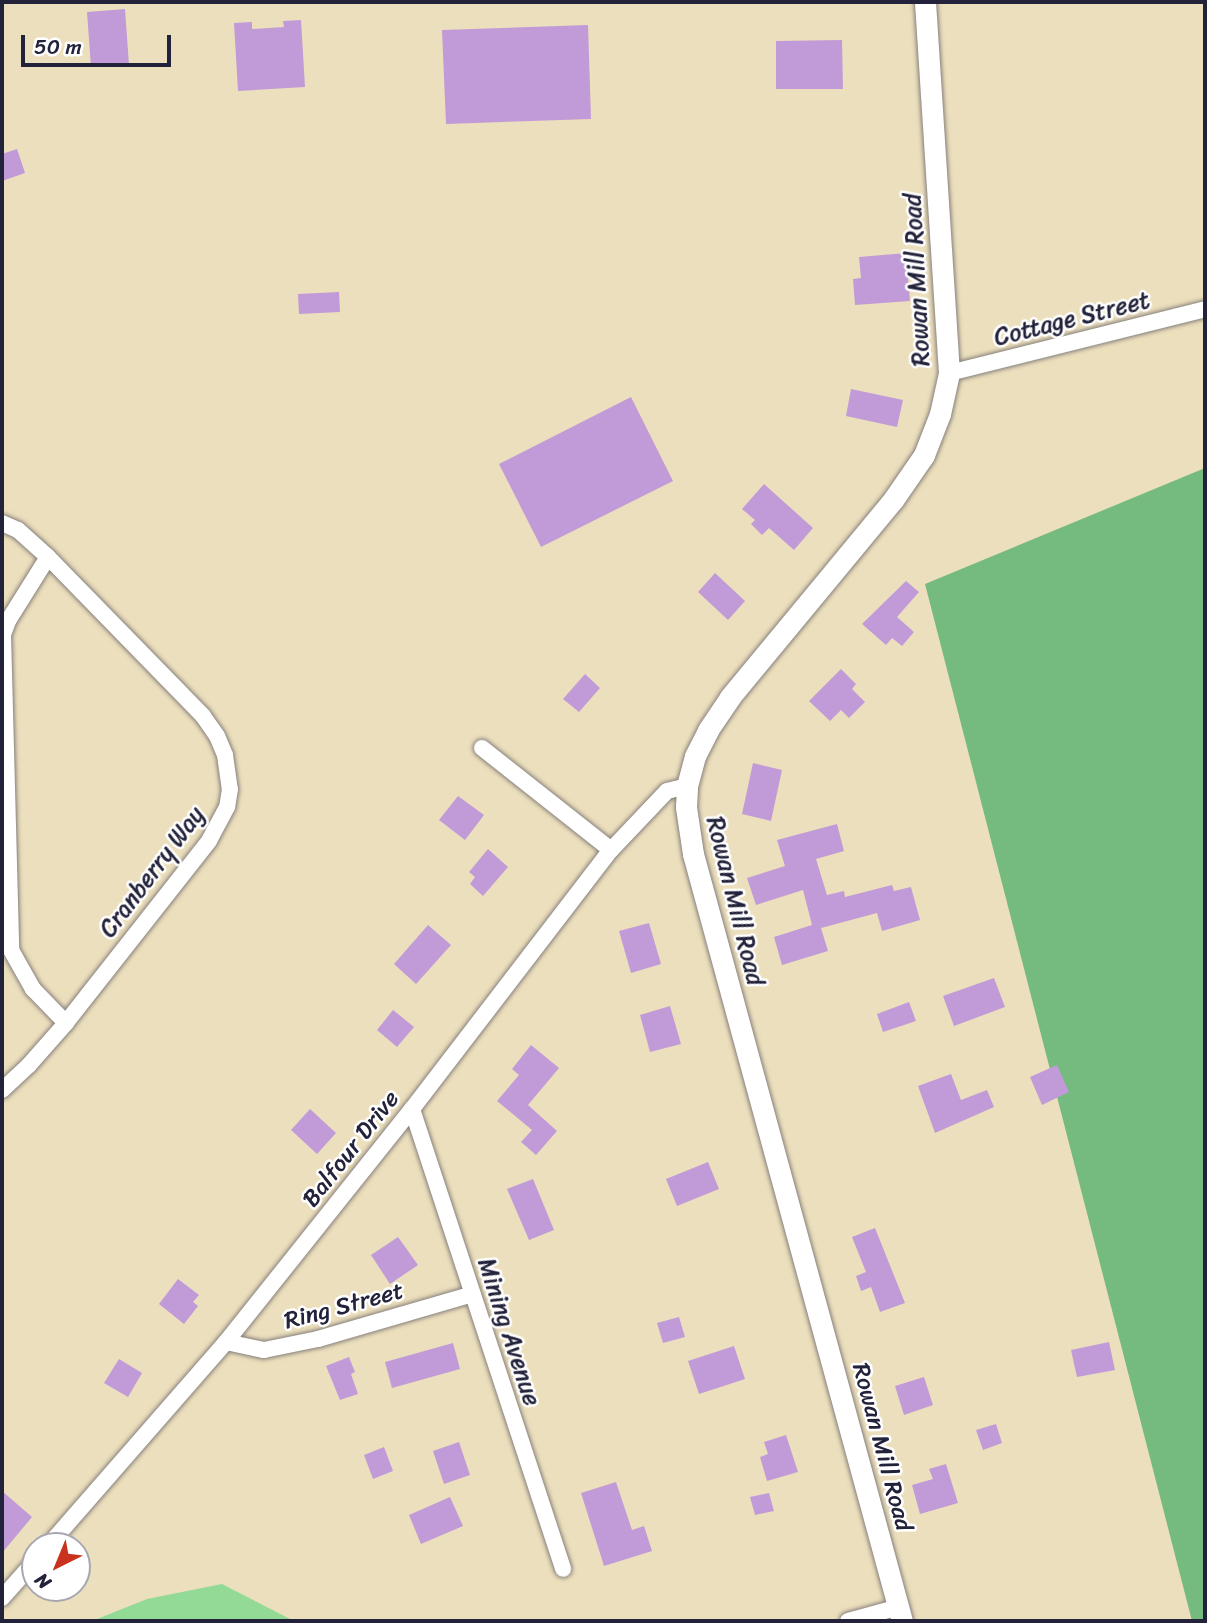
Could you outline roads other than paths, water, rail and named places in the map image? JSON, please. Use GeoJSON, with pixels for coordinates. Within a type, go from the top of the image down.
{"type":"FeatureCollection","features":[{"type":"Feature","properties":{"kind":"street","name":"Rowan Mill Road"},"geometry":{"type":"LineString","coordinates":[[901,1614],[687,827],[687,786],[695,756],[730,697],[893,500],[924,456],[940,414],[949,373],[925,2]]}},
{"type":"Feature","properties":{"kind":"street","name":"Cottage Street"},"geometry":{"type":"LineString","coordinates":[[949,373],[1205,309]]}},
{"type":"Feature","properties":{"kind":"street","name":"Cranberry Way"},"geometry":{"type":"LineString","coordinates":[[2,523],[18,530],[48,557],[203,716],[218,736],[230,771],[227,807],[209,841],[66,1023],[29,1065],[2,1090]]}},
{"type":"Feature","properties":{"kind":"street"},"geometry":{"type":"LineString","coordinates":[[48,557],[8,621],[3,635],[11,950],[33,989],[66,1023]]}},
{"type":"Feature","properties":{"kind":"street"},"geometry":{"type":"LineString","coordinates":[[482,748],[611,849]]}},
{"type":"Feature","properties":{"kind":"street","name":"Balfour Drive"},"geometry":{"type":"LineString","coordinates":[[60,1532],[226,1342],[412,1108],[611,849],[667,791],[687,786]]}},
{"type":"Feature","properties":{"kind":"street","name":"Mining Avenue"},"geometry":{"type":"LineString","coordinates":[[412,1108],[563,1569]]}},
{"type":"Feature","properties":{"kind":"street","name":"Ring Street"},"geometry":{"type":"LineString","coordinates":[[226,1342],[264,1350],[318,1339],[473,1294]]}},
{"type":"Feature","properties":{"kind":"street"},"geometry":{"type":"LineString","coordinates":[[2,1598],[21,1577]]}},
{"type":"Feature","properties":{"kind":"street"},"geometry":{"type":"LineString","coordinates":[[848,1621],[901,1614]]}}]}
